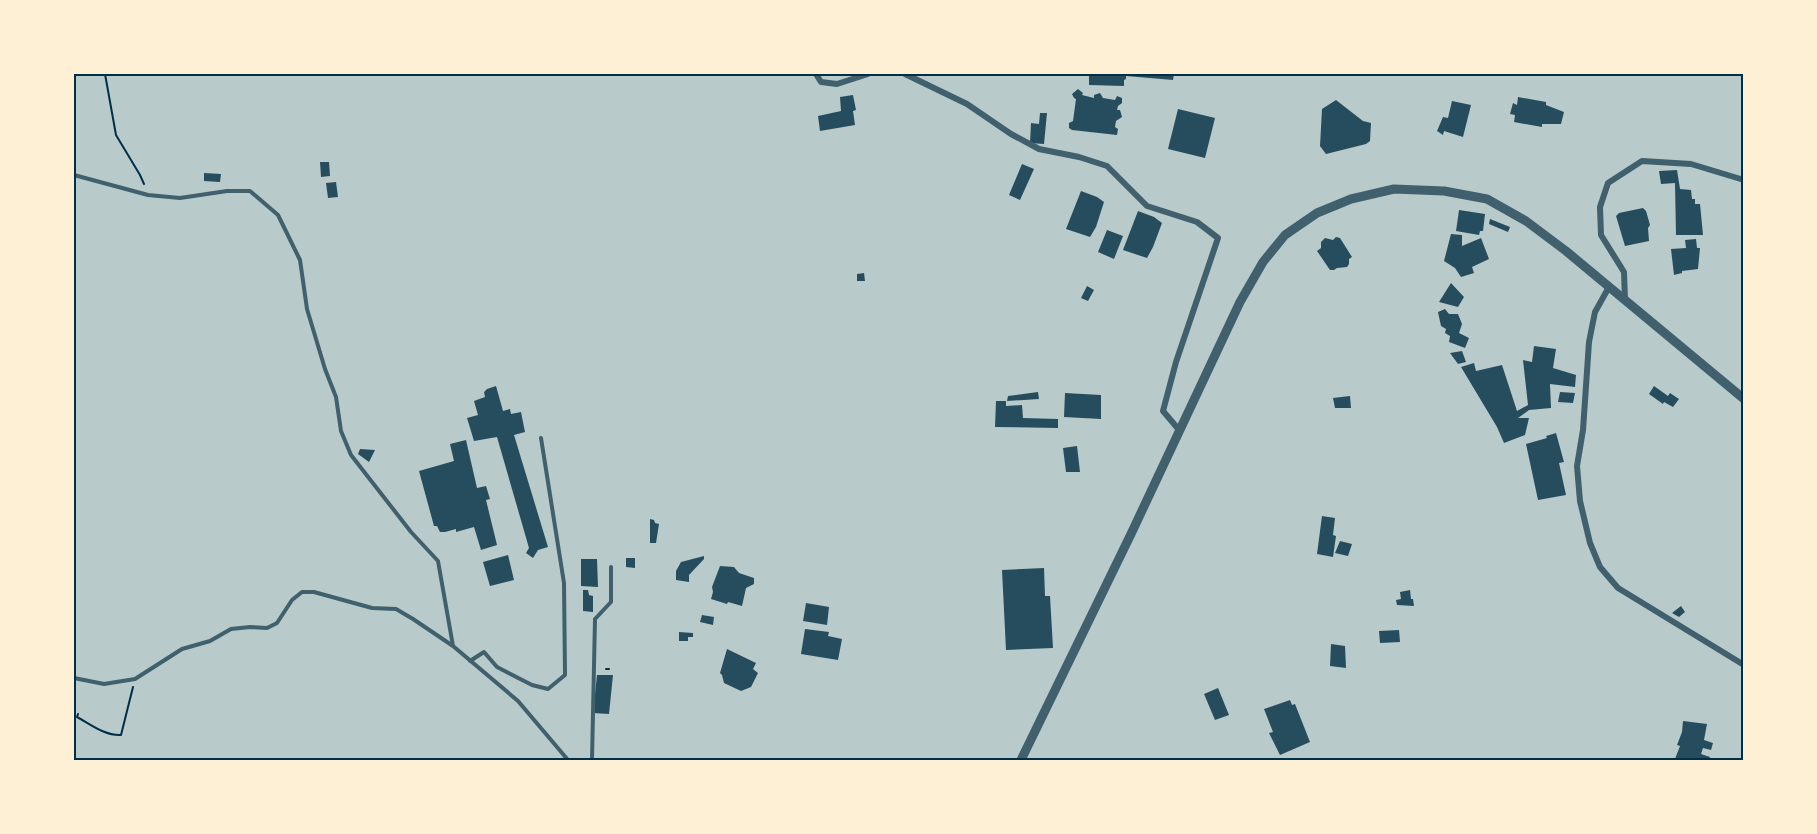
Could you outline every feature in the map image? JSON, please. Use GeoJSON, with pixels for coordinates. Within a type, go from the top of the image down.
{"type":"FeatureCollection","features":[{"type":"Feature","properties":{"kind":"street"},"geometry":{"type":"LineString","coordinates":[[816,74],[821,82],[837,84],[868,74]]}},
{"type":"Feature","properties":{"kind":"street"},"geometry":{"type":"LineString","coordinates":[[905,74],[967,104],[1011,134],[1039,149],[1079,157],[1107,166],[1147,206],[1197,222],[1218,238],[1176,362],[1163,411],[1180,431]]}},
{"type":"Feature","properties":{"kind":"street"},"geometry":{"type":"LineString","coordinates":[[1625,300],[1624,272],[1601,236],[1599,207],[1608,183],[1642,161],[1691,164],[1743,180]]}},
{"type":"Feature","properties":{"kind":"street"},"geometry":{"type":"LineString","coordinates":[[1021,760],[1240,302],[1263,262],[1285,235],[1317,213],[1351,199],[1394,189],[1444,191],[1487,199],[1526,220],[1743,399]]}},
{"type":"Feature","properties":{"kind":"street"},"geometry":{"type":"LineString","coordinates":[[1609,287],[1595,312],[1589,342],[1583,430],[1576,466],[1580,501],[1590,543],[1600,567],[1618,588],[1743,665]]}},
{"type":"Feature","properties":{"kind":"lane"},"geometry":{"type":"LineString","coordinates":[[74,175],[148,195],[180,198],[227,191],[250,191],[278,215],[300,260],[307,309],[336,397],[341,431],[351,455],[411,532],[438,561],[453,646]]}},
{"type":"Feature","properties":{"kind":"lane"},"geometry":{"type":"LineString","coordinates":[[470,661],[484,652],[497,667],[532,685],[548,689],[565,675],[564,583],[541,438]]}},
{"type":"Feature","properties":{"kind":"lane"},"geometry":{"type":"LineString","coordinates":[[592,760],[595,619],[611,602],[611,567]]}},
{"type":"Feature","properties":{"kind":"lane"},"geometry":{"type":"LineString","coordinates":[[74,678],[104,684],[135,679],[182,649],[210,641],[231,629],[267,628],[277,623],[292,600],[302,592],[314,592],[372,608],[396,609],[413,619],[453,646],[518,701],[568,760]]}},
{"type":"Feature","properties":{"kind":"path"},"geometry":{"type":"LineString","coordinates":[[105,74],[116,135],[140,175],[148,195]]}},
{"type":"Feature","properties":{"kind":"path"},"geometry":{"type":"LineString","coordinates":[[76,716],[114,736],[120,735],[135,679]]}},
{"type":"Feature","properties":{"kind":"shaded area"},"geometry":{"type":"Polygon","coordinates":[[[74,74],[1743,74],[1743,760],[74,760],[74,74]]]}},
{"type":"Feature","properties":{"kind":"building"},"geometry":{"type":"Polygon","coordinates":[[[1089,74],[1174,74],[1173,80],[1126,76],[1124,86],[1089,85],[1089,74]]]}},
{"type":"Feature","properties":{"kind":"building"},"geometry":{"type":"Polygon","coordinates":[[[1078,89],[1083,93],[1082,95],[1094,98],[1094,95],[1100,93],[1103,98],[1115,100],[1117,96],[1122,98],[1122,103],[1117,110],[1120,110],[1122,117],[1116,121],[1117,135],[1069,128],[1069,123],[1073,121],[1076,99],[1072,94],[1078,89]]]}},
{"type":"Feature","properties":{"kind":"building"},"geometry":{"type":"Polygon","coordinates":[[[853,95],[856,110],[853,111],[855,125],[820,131],[818,116],[841,111],[840,97],[853,95]]]}},
{"type":"Feature","properties":{"kind":"building"},"geometry":{"type":"Polygon","coordinates":[[[1518,97],[1546,102],[1546,105],[1564,112],[1561,124],[1542,124],[1542,127],[1514,122],[1515,115],[1510,114],[1513,103],[1517,105],[1518,97]]]}},
{"type":"Feature","properties":{"kind":"building"},"geometry":{"type":"Polygon","coordinates":[[[1336,100],[1363,121],[1371,123],[1370,141],[1326,154],[1320,146],[1322,109],[1336,100]]]}},
{"type":"Feature","properties":{"kind":"building"},"geometry":{"type":"Polygon","coordinates":[[[1452,101],[1471,105],[1463,137],[1444,131],[1443,135],[1437,131],[1443,117],[1448,118],[1452,101]]]}},
{"type":"Feature","properties":{"kind":"building"},"geometry":{"type":"Polygon","coordinates":[[[1178,109],[1215,118],[1205,158],[1168,149],[1178,109]]]}},
{"type":"Feature","properties":{"kind":"building"},"geometry":{"type":"Polygon","coordinates":[[[1040,113],[1047,113],[1044,144],[1030,143],[1031,123],[1039,124],[1040,113]]]}},
{"type":"Feature","properties":{"kind":"building"},"geometry":{"type":"Polygon","coordinates":[[[320,162],[329,162],[330,176],[321,177],[320,162]]]}},
{"type":"Feature","properties":{"kind":"building"},"geometry":{"type":"Polygon","coordinates":[[[1022,164],[1034,169],[1020,200],[1009,195],[1022,164]]]}},
{"type":"Feature","properties":{"kind":"building"},"geometry":{"type":"Polygon","coordinates":[[[1677,170],[1680,189],[1691,190],[1695,204],[1700,204],[1703,235],[1676,235],[1675,183],[1661,184],[1659,171],[1677,170]]]}},
{"type":"Feature","properties":{"kind":"building"},"geometry":{"type":"Polygon","coordinates":[[[204,173],[221,174],[220,182],[204,181],[204,173]]]}},
{"type":"Feature","properties":{"kind":"building"},"geometry":{"type":"Polygon","coordinates":[[[336,182],[338,197],[328,198],[326,183],[336,182]]]}},
{"type":"Feature","properties":{"kind":"building"},"geometry":{"type":"Polygon","coordinates":[[[1081,191],[1104,202],[1096,227],[1090,237],[1066,229],[1081,191]]]}},
{"type":"Feature","properties":{"kind":"building"},"geometry":{"type":"Polygon","coordinates":[[[1643,208],[1650,225],[1648,228],[1649,241],[1625,246],[1616,216],[1619,213],[1643,208]]]}},
{"type":"Feature","properties":{"kind":"building"},"geometry":{"type":"Polygon","coordinates":[[[1459,210],[1485,214],[1483,231],[1480,231],[1479,235],[1456,231],[1459,210]]]}},
{"type":"Feature","properties":{"kind":"building"},"geometry":{"type":"Polygon","coordinates":[[[1138,211],[1162,223],[1147,258],[1123,250],[1138,211]]]}},
{"type":"Feature","properties":{"kind":"building"},"geometry":{"type":"Polygon","coordinates":[[[1490,219],[1510,227],[1508,232],[1489,224],[1490,219]]]}},
{"type":"Feature","properties":{"kind":"building"},"geometry":{"type":"Polygon","coordinates":[[[1107,230],[1123,236],[1114,259],[1098,252],[1107,230]]]}},
{"type":"Feature","properties":{"kind":"building"},"geometry":{"type":"Polygon","coordinates":[[[1451,234],[1462,235],[1462,246],[1481,238],[1489,259],[1472,267],[1474,273],[1461,277],[1455,268],[1444,261],[1451,234]]]}},
{"type":"Feature","properties":{"kind":"building"},"geometry":{"type":"Polygon","coordinates":[[[1336,237],[1340,238],[1352,257],[1347,267],[1330,270],[1317,251],[1321,248],[1321,242],[1325,238],[1333,240],[1336,237]]]}},
{"type":"Feature","properties":{"kind":"building"},"geometry":{"type":"Polygon","coordinates":[[[1696,239],[1697,248],[1700,248],[1698,269],[1682,271],[1674,275],[1671,249],[1686,248],[1685,240],[1696,239]]]}},
{"type":"Feature","properties":{"kind":"building"},"geometry":{"type":"Polygon","coordinates":[[[864,273],[865,281],[857,281],[857,274],[864,273]]]}},
{"type":"Feature","properties":{"kind":"building"},"geometry":{"type":"Polygon","coordinates":[[[1451,283],[1464,297],[1458,307],[1439,302],[1451,283]]]}},
{"type":"Feature","properties":{"kind":"building"},"geometry":{"type":"Polygon","coordinates":[[[1087,286],[1094,290],[1088,301],[1081,298],[1087,286]]]}},
{"type":"Feature","properties":{"kind":"building"},"geometry":{"type":"Polygon","coordinates":[[[1445,309],[1449,314],[1458,314],[1462,324],[1459,333],[1469,338],[1465,348],[1449,342],[1450,336],[1441,326],[1438,312],[1445,309]]]}},
{"type":"Feature","properties":{"kind":"building"},"geometry":{"type":"Polygon","coordinates":[[[1534,346],[1556,349],[1553,368],[1576,375],[1575,387],[1550,384],[1551,408],[1529,410],[1518,418],[1529,418],[1525,435],[1504,443],[1461,367],[1474,363],[1476,371],[1502,365],[1517,411],[1528,405],[1523,360],[1532,362],[1534,346]]]}},
{"type":"Feature","properties":{"kind":"building"},"geometry":{"type":"Polygon","coordinates":[[[1462,351],[1466,362],[1458,364],[1450,353],[1462,351]]]}},
{"type":"Feature","properties":{"kind":"building"},"geometry":{"type":"Polygon","coordinates":[[[496,386],[503,411],[510,409],[511,414],[521,412],[525,432],[514,435],[548,547],[538,550],[533,558],[526,553],[529,548],[497,437],[474,441],[467,418],[478,415],[474,401],[485,397],[484,392],[487,389],[496,386]]]}},
{"type":"Feature","properties":{"kind":"building"},"geometry":{"type":"Polygon","coordinates":[[[1654,386],[1668,396],[1670,393],[1679,399],[1673,407],[1664,402],[1663,404],[1649,394],[1654,386]]]}},
{"type":"Feature","properties":{"kind":"building"},"geometry":{"type":"Polygon","coordinates":[[[1038,392],[1039,399],[1007,401],[1008,396],[1038,392]]]}},
{"type":"Feature","properties":{"kind":"building"},"geometry":{"type":"Polygon","coordinates":[[[1560,392],[1575,393],[1573,403],[1558,402],[1560,392]]]}},
{"type":"Feature","properties":{"kind":"building"},"geometry":{"type":"Polygon","coordinates":[[[1065,393],[1101,395],[1101,419],[1064,417],[1065,393]]]}},
{"type":"Feature","properties":{"kind":"building"},"geometry":{"type":"Polygon","coordinates":[[[1350,396],[1351,408],[1335,408],[1333,398],[1350,396]]]}},
{"type":"Feature","properties":{"kind":"building"},"geometry":{"type":"Polygon","coordinates":[[[996,401],[1006,401],[1006,406],[1022,405],[1023,418],[1058,419],[1058,428],[995,427],[996,401]]]}},
{"type":"Feature","properties":{"kind":"building"},"geometry":{"type":"Polygon","coordinates":[[[1556,433],[1564,462],[1559,463],[1566,495],[1538,500],[1526,444],[1556,433]]]}},
{"type":"Feature","properties":{"kind":"building"},"geometry":{"type":"Polygon","coordinates":[[[466,440],[477,488],[486,486],[490,499],[486,500],[497,545],[481,550],[474,527],[456,532],[456,529],[440,532],[437,526],[434,526],[419,471],[454,461],[450,444],[466,440]]]}},
{"type":"Feature","properties":{"kind":"building"},"geometry":{"type":"Polygon","coordinates":[[[1077,446],[1080,472],[1066,472],[1063,448],[1077,446]]]}},
{"type":"Feature","properties":{"kind":"building"},"geometry":{"type":"Polygon","coordinates":[[[360,449],[375,450],[369,462],[358,454],[360,449]]]}},
{"type":"Feature","properties":{"kind":"building"},"geometry":{"type":"Polygon","coordinates":[[[1322,516],[1335,518],[1333,535],[1336,536],[1333,557],[1317,554],[1322,516]]]}},
{"type":"Feature","properties":{"kind":"building"},"geometry":{"type":"Polygon","coordinates":[[[650,519],[659,524],[656,543],[650,543],[650,519]]]}},
{"type":"Feature","properties":{"kind":"building"},"geometry":{"type":"Polygon","coordinates":[[[1340,541],[1352,544],[1348,556],[1335,553],[1340,541]]]}},
{"type":"Feature","properties":{"kind":"building"},"geometry":{"type":"Polygon","coordinates":[[[508,555],[514,580],[490,586],[483,562],[508,555]]]}},
{"type":"Feature","properties":{"kind":"building"},"geometry":{"type":"Polygon","coordinates":[[[704,556],[704,559],[689,575],[689,582],[676,580],[676,571],[681,562],[704,556]]]}},
{"type":"Feature","properties":{"kind":"building"},"geometry":{"type":"Polygon","coordinates":[[[626,558],[635,558],[635,568],[626,567],[626,558]]]}},
{"type":"Feature","properties":{"kind":"building"},"geometry":{"type":"Polygon","coordinates":[[[581,559],[597,559],[598,587],[581,586],[581,559]]]}},
{"type":"Feature","properties":{"kind":"building"},"geometry":{"type":"Polygon","coordinates":[[[720,566],[734,567],[739,573],[754,578],[754,584],[746,588],[742,606],[711,599],[712,587],[720,566]]]}},
{"type":"Feature","properties":{"kind":"building"},"geometry":{"type":"Polygon","coordinates":[[[1044,568],[1045,596],[1050,596],[1053,648],[1006,650],[1002,570],[1044,568]]]}},
{"type":"Feature","properties":{"kind":"building"},"geometry":{"type":"Polygon","coordinates":[[[583,590],[588,590],[589,595],[593,596],[593,612],[583,611],[583,590]]]}},
{"type":"Feature","properties":{"kind":"building"},"geometry":{"type":"Polygon","coordinates":[[[1410,590],[1414,606],[1397,605],[1396,600],[1401,599],[1400,592],[1410,590]]]}},
{"type":"Feature","properties":{"kind":"building"},"geometry":{"type":"Polygon","coordinates":[[[806,603],[829,607],[827,625],[803,621],[806,603]]]}},
{"type":"Feature","properties":{"kind":"building"},"geometry":{"type":"Polygon","coordinates":[[[1681,606],[1685,612],[1679,617],[1672,613],[1681,606]]]}},
{"type":"Feature","properties":{"kind":"building"},"geometry":{"type":"Polygon","coordinates":[[[702,615],[714,617],[713,625],[700,622],[702,615]]]}},
{"type":"Feature","properties":{"kind":"building"},"geometry":{"type":"Polygon","coordinates":[[[805,629],[829,632],[828,636],[842,639],[838,660],[801,654],[805,629]]]}},
{"type":"Feature","properties":{"kind":"building"},"geometry":{"type":"Polygon","coordinates":[[[1399,630],[1400,642],[1380,643],[1379,631],[1399,630]]]}},
{"type":"Feature","properties":{"kind":"building"},"geometry":{"type":"Polygon","coordinates":[[[679,632],[693,633],[693,637],[688,637],[688,641],[679,641],[679,632]]]}},
{"type":"Feature","properties":{"kind":"building"},"geometry":{"type":"Polygon","coordinates":[[[1331,644],[1345,646],[1346,668],[1330,666],[1331,644]]]}},
{"type":"Feature","properties":{"kind":"building"},"geometry":{"type":"Polygon","coordinates":[[[727,649],[756,663],[753,669],[758,673],[751,687],[741,691],[724,683],[720,673],[727,649]]]}},
{"type":"Feature","properties":{"kind":"building"},"geometry":{"type":"Polygon","coordinates":[[[597,675],[613,675],[609,714],[593,713],[597,675]]]}},
{"type":"Feature","properties":{"kind":"building"},"geometry":{"type":"Polygon","coordinates":[[[1218,688],[1229,715],[1215,720],[1204,694],[1218,688]]]}},
{"type":"Feature","properties":{"kind":"building"},"geometry":{"type":"Polygon","coordinates":[[[1290,700],[1292,705],[1295,704],[1310,742],[1280,755],[1269,733],[1273,732],[1264,709],[1290,700]]]}},
{"type":"Feature","properties":{"kind":"building"},"geometry":{"type":"Polygon","coordinates":[[[1683,721],[1707,724],[1704,740],[1713,743],[1711,750],[1703,748],[1701,754],[1710,757],[1709,760],[1675,759],[1680,746],[1677,745],[1683,721]]]}}]}
